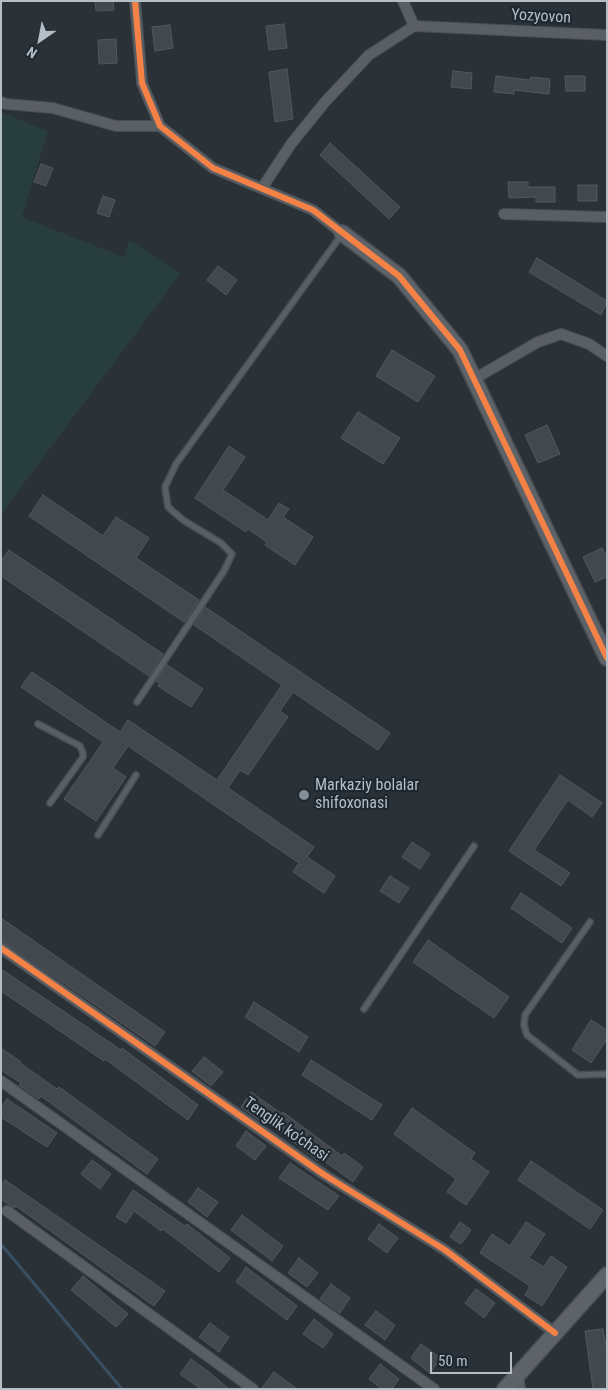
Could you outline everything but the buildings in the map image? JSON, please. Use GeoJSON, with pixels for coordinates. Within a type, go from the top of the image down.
{"type":"FeatureCollection","features":[{"type":"Feature","properties":{"kind":"street"},"geometry":{"type":"LineString","coordinates":[[135,1],[142,83],[160,126],[213,168],[313,210],[399,276],[460,350],[607,658]]}},
{"type":"Feature","properties":{"kind":"street"},"geometry":{"type":"LineString","coordinates":[[262,188],[291,144],[325,102],[362,62],[369,55],[414,26],[403,1]]}},
{"type":"Feature","properties":{"kind":"street","name":"Yozyovon"},"geometry":{"type":"LineString","coordinates":[[414,26],[607,35]]}},
{"type":"Feature","properties":{"kind":"street"},"geometry":{"type":"LineString","coordinates":[[1,102],[53,108],[116,126],[160,126]]}},
{"type":"Feature","properties":{"kind":"street"},"geometry":{"type":"LineString","coordinates":[[504,214],[607,217]]}},
{"type":"Feature","properties":{"kind":"street"},"geometry":{"type":"LineString","coordinates":[[474,379],[538,342],[561,334],[589,344],[607,356]]}},
{"type":"Feature","properties":{"kind":"street","name":"Tenglik ko'chasi"},"geometry":{"type":"LineString","coordinates":[[1,948],[323,1174],[445,1250],[555,1333]]}},
{"type":"Feature","properties":{"kind":"street"},"geometry":{"type":"LineString","coordinates":[[1,1081],[434,1389]]}},
{"type":"Feature","properties":{"kind":"street"},"geometry":{"type":"LineString","coordinates":[[7,1211],[253,1389]]}},
{"type":"Feature","properties":{"kind":"street"},"geometry":{"type":"LineString","coordinates":[[505,1389],[519,1382],[555,1333],[606,1278]]}},
{"type":"Feature","properties":{"kind":"lane"},"geometry":{"type":"LineString","coordinates":[[137,702],[224,571],[232,554],[221,543],[183,520],[168,506],[165,487],[176,464],[342,233]]}},
{"type":"Feature","properties":{"kind":"lane"},"geometry":{"type":"LineString","coordinates":[[38,724],[80,746],[83,753],[83,757],[50,802]]}},
{"type":"Feature","properties":{"kind":"lane"},"geometry":{"type":"LineString","coordinates":[[98,835],[136,775]]}},
{"type":"Feature","properties":{"kind":"lane"},"geometry":{"type":"LineString","coordinates":[[364,1009],[474,846]]}},
{"type":"Feature","properties":{"kind":"lane"},"geometry":{"type":"LineString","coordinates":[[590,922],[525,1015],[524,1025],[527,1035],[578,1075],[607,1074]]}},
{"type":"Feature","properties":{"kind":"green space"},"geometry":{"type":"Polygon","coordinates":[[[1,112],[48,131],[22,217],[124,257],[129,240],[181,273],[1,514],[1,112]]]}},
{"type":"Feature","properties":{"kind":"waterway"},"geometry":{"type":"LineString","coordinates":[[1,1244],[122,1389]]}},
{"type":"Feature","properties":{"kind":"cycle path"},"geometry":{"type":"LineString","coordinates":[[135,1],[142,83],[160,126],[213,168],[313,210],[399,276],[460,350],[607,658]]}},
{"type":"Feature","properties":{"kind":"cycle path"},"geometry":{"type":"LineString","coordinates":[[1,948],[323,1174],[445,1250],[555,1333]]}},
{"type":"Feature","properties":{"kind":"place","name":"Markaziy bolalar shifoxonasi"},"geometry":{"type":"Point","coordinates":[304,795]}}]}
